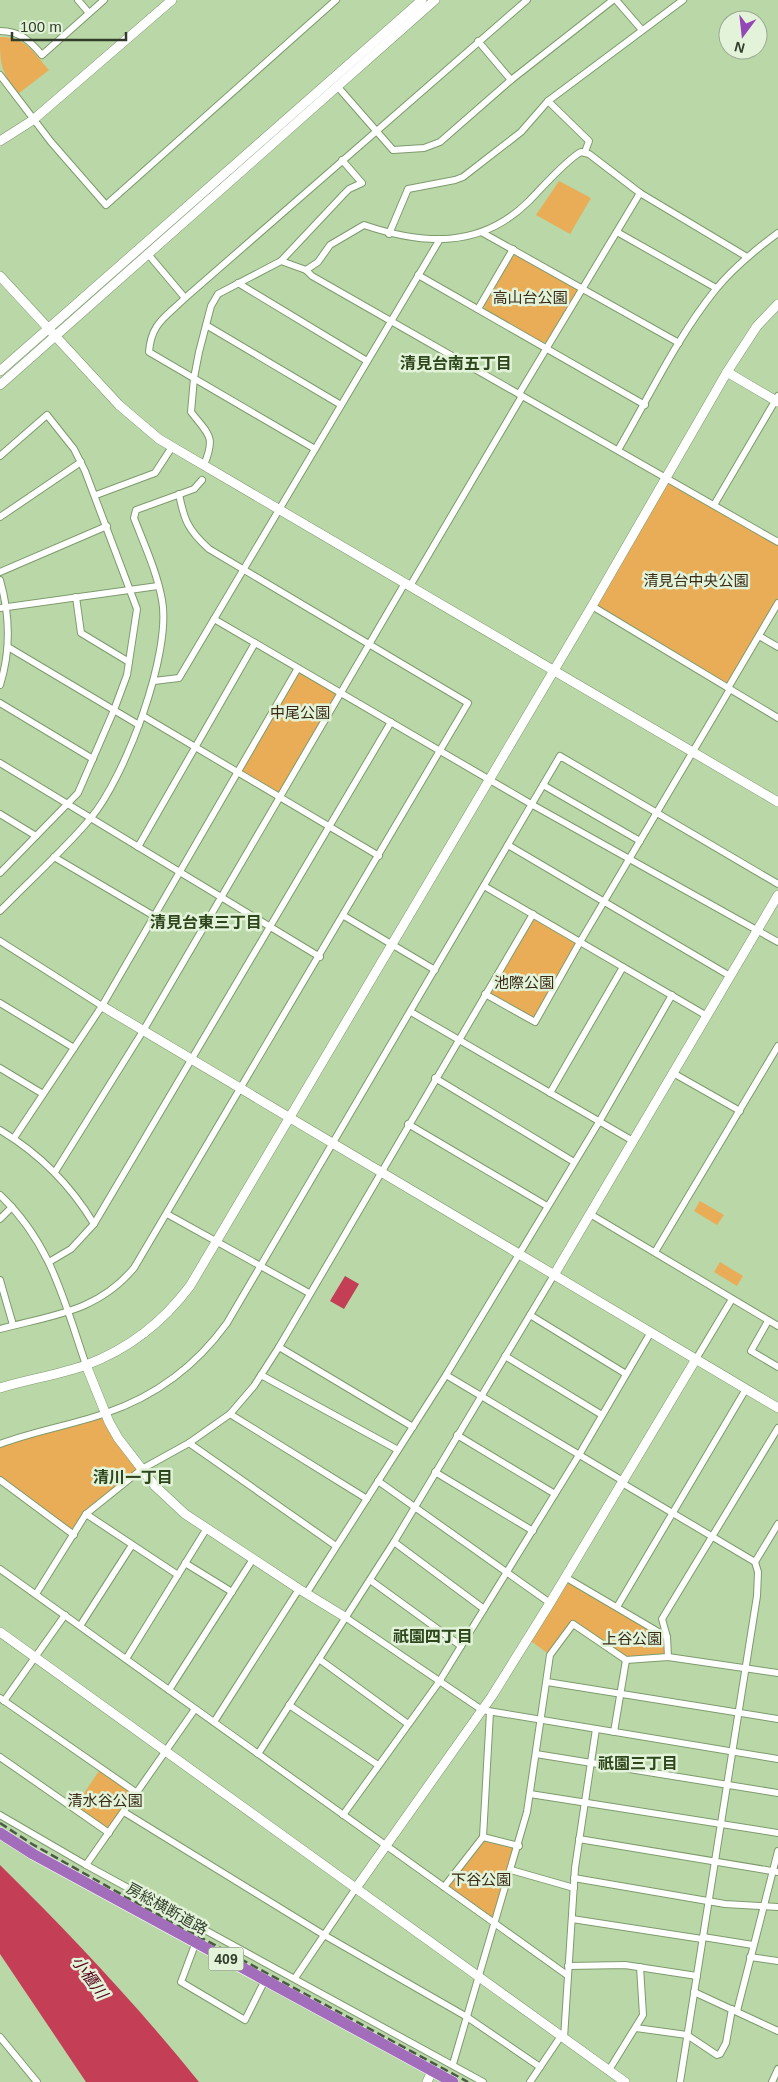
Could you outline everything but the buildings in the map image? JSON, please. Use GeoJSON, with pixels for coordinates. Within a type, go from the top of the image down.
{"type":"FeatureCollection","features":[{"type":"Feature","properties":{"kind":"highway","name":"房総横断道路"},"geometry":{"type":"LineString","coordinates":[[0,1833],[32,1854],[264,1980],[430,2077],[453,2082]]}},
{"type":"Feature","properties":{"kind":"street"},"geometry":{"type":"LineString","coordinates":[[78,0],[90,13]]}},
{"type":"Feature","properties":{"kind":"street"},"geometry":{"type":"LineString","coordinates":[[0,31],[15,32],[22,36],[42,55],[104,0]]}},
{"type":"Feature","properties":{"kind":"street"},"geometry":{"type":"LineString","coordinates":[[0,141],[34,120],[172,0]]}},
{"type":"Feature","properties":{"kind":"street"},"geometry":{"type":"LineString","coordinates":[[0,75],[34,120],[106,204],[336,0]]}},
{"type":"Feature","properties":{"kind":"street"},"geometry":{"type":"LineString","coordinates":[[0,370],[422,0]]}},
{"type":"Feature","properties":{"kind":"street"},"geometry":{"type":"LineString","coordinates":[[0,385],[435,0]]}},
{"type":"Feature","properties":{"kind":"street"},"geometry":{"type":"LineString","coordinates":[[314,449],[149,352],[150,337],[155,327],[185,298],[527,0]]}},
{"type":"Feature","properties":{"kind":"street"},"geometry":{"type":"LineString","coordinates":[[337,86],[393,150],[433,146],[448,136],[511,80],[615,0],[642,30]]}},
{"type":"Feature","properties":{"kind":"street"},"geometry":{"type":"LineString","coordinates":[[389,234],[408,189],[464,177],[521,132],[548,101],[683,0]]}},
{"type":"Feature","properties":{"kind":"street"},"geometry":{"type":"LineString","coordinates":[[478,42],[511,80]]}},
{"type":"Feature","properties":{"kind":"street"},"geometry":{"type":"LineString","coordinates":[[548,101],[590,141],[585,152]]}},
{"type":"Feature","properties":{"kind":"street"},"geometry":{"type":"LineString","coordinates":[[585,152],[640,193],[747,257]]}},
{"type":"Feature","properties":{"kind":"street"},"geometry":{"type":"LineString","coordinates":[[306,270],[318,262],[330,245],[364,225],[407,238],[440,239],[483,232],[522,208],[577,154],[585,152]]}},
{"type":"Feature","properties":{"kind":"street"},"geometry":{"type":"LineString","coordinates":[[204,465],[211,442],[209,435],[191,412],[194,378],[211,306],[218,294],[281,261],[349,189],[362,183],[342,160]]}},
{"type":"Feature","properties":{"kind":"street"},"geometry":{"type":"LineString","coordinates":[[55,1172],[143,1031],[369,643],[408,584],[640,193]]}},
{"type":"Feature","properties":{"kind":"street"},"geometry":{"type":"LineString","coordinates":[[483,232],[679,343]]}},
{"type":"Feature","properties":{"kind":"street"},"geometry":{"type":"LineString","coordinates":[[617,232],[716,288]]}},
{"type":"Feature","properties":{"kind":"street"},"geometry":{"type":"LineString","coordinates":[[618,450],[679,343],[716,288],[747,257],[778,233]]}},
{"type":"Feature","properties":{"kind":"street"},"geometry":{"type":"LineString","coordinates":[[154,681],[179,678],[440,239]]}},
{"type":"Feature","properties":{"kind":"street"},"geometry":{"type":"LineString","coordinates":[[478,309],[513,249]]}},
{"type":"Feature","properties":{"kind":"street"},"geometry":{"type":"LineString","coordinates":[[148,254],[185,298]]}},
{"type":"Feature","properties":{"kind":"street"},"geometry":{"type":"LineString","coordinates":[[281,261],[306,270],[312,276],[666,476],[778,542]]}},
{"type":"Feature","properties":{"kind":"street"},"geometry":{"type":"LineString","coordinates":[[0,276],[119,405],[148,431],[172,447],[778,802]]}},
{"type":"Feature","properties":{"kind":"street"},"geometry":{"type":"LineString","coordinates":[[418,276],[644,405]]}},
{"type":"Feature","properties":{"kind":"street"},"geometry":{"type":"LineString","coordinates":[[238,283],[367,361]]}},
{"type":"Feature","properties":{"kind":"street"},"geometry":{"type":"LineString","coordinates":[[0,1388],[86,1365],[121,1349],[150,1330],[177,1303],[217,1242],[592,606],[727,372],[757,326],[778,304]]}},
{"type":"Feature","properties":{"kind":"street"},"geometry":{"type":"LineString","coordinates":[[206,325],[341,406]]}},
{"type":"Feature","properties":{"kind":"street"},"geometry":{"type":"LineString","coordinates":[[714,504],[777,399],[727,372]]}},
{"type":"Feature","properties":{"kind":"street"},"geometry":{"type":"LineString","coordinates":[[0,456],[47,415],[82,462],[96,495],[137,609],[127,675],[78,793],[2,868]]}},
{"type":"Feature","properties":{"kind":"street"},"geometry":{"type":"LineString","coordinates":[[96,495],[155,472],[172,447]]}},
{"type":"Feature","properties":{"kind":"street"},"geometry":{"type":"LineString","coordinates":[[0,517],[82,462]]}},
{"type":"Feature","properties":{"kind":"street"},"geometry":{"type":"LineString","coordinates":[[0,910],[91,818],[113,784],[143,716],[154,681],[164,611],[158,586],[134,518],[134,513],[136,510],[194,489],[202,480]]}},
{"type":"Feature","properties":{"kind":"street"},"geometry":{"type":"LineString","coordinates":[[0,1329],[89,1305],[102,1298],[124,1280],[143,1256],[468,703],[209,548],[193,534],[184,518],[179,494]]}},
{"type":"Feature","properties":{"kind":"street"},"geometry":{"type":"LineString","coordinates":[[0,572],[107,526]]}},
{"type":"Feature","properties":{"kind":"street"},"geometry":{"type":"LineString","coordinates":[[0,580],[8,647],[0,685]]}},
{"type":"Feature","properties":{"kind":"street"},"geometry":{"type":"LineString","coordinates":[[3,608],[158,586]]}},
{"type":"Feature","properties":{"kind":"street"},"geometry":{"type":"LineString","coordinates":[[76,597],[81,633],[129,662]]}},
{"type":"Feature","properties":{"kind":"street"},"geometry":{"type":"LineString","coordinates":[[485,994],[534,1022],[693,752],[778,603]]}},
{"type":"Feature","properties":{"kind":"street"},"geometry":{"type":"LineString","coordinates":[[592,606],[778,718]]}},
{"type":"Feature","properties":{"kind":"street"},"geometry":{"type":"LineString","coordinates":[[214,619],[489,780],[778,942]]}},
{"type":"Feature","properties":{"kind":"street"},"geometry":{"type":"LineString","coordinates":[[759,636],[778,647]]}},
{"type":"Feature","properties":{"kind":"street"},"geometry":{"type":"LineString","coordinates":[[138,847],[255,643]]}},
{"type":"Feature","properties":{"kind":"street"},"geometry":{"type":"LineString","coordinates":[[8,647],[139,725]]}},
{"type":"Feature","properties":{"kind":"street"},"geometry":{"type":"LineString","coordinates":[[14,1138],[102,1006],[298,668]]}},
{"type":"Feature","properties":{"kind":"street"},"geometry":{"type":"LineString","coordinates":[[0,703],[93,759]]}},
{"type":"Feature","properties":{"kind":"street"},"geometry":{"type":"LineString","coordinates":[[143,716],[379,856]]}},
{"type":"Feature","properties":{"kind":"street"},"geometry":{"type":"LineString","coordinates":[[49,1262],[71,1249],[94,1224],[390,722]]}},
{"type":"Feature","properties":{"kind":"street"},"geometry":{"type":"LineString","coordinates":[[0,1444],[105,1414],[139,1400],[162,1387],[189,1366],[216,1339],[334,1144],[560,756],[778,884]]}},
{"type":"Feature","properties":{"kind":"street"},"geometry":{"type":"LineString","coordinates":[[0,764],[320,957]]}},
{"type":"Feature","properties":{"kind":"street"},"geometry":{"type":"LineString","coordinates":[[543,785],[640,841]]}},
{"type":"Feature","properties":{"kind":"street"},"geometry":{"type":"LineString","coordinates":[[0,814],[36,836]]}},
{"type":"Feature","properties":{"kind":"street"},"geometry":{"type":"LineString","coordinates":[[508,845],[730,976]]}},
{"type":"Feature","properties":{"kind":"street"},"geometry":{"type":"LineString","coordinates":[[54,857],[154,916]]}},
{"type":"Feature","properties":{"kind":"street"},"geometry":{"type":"LineString","coordinates":[[484,886],[707,1016]]}},
{"type":"Feature","properties":{"kind":"street"},"geometry":{"type":"LineString","coordinates":[[258,1754],[394,1542],[778,895]]}},
{"type":"Feature","properties":{"kind":"street"},"geometry":{"type":"LineString","coordinates":[[36,1594],[86,1514],[142,1469],[189,1443],[230,1414],[245,1398],[279,1347],[408,1124],[533,914]]}},
{"type":"Feature","properties":{"kind":"street"},"geometry":{"type":"LineString","coordinates":[[344,916],[435,970]]}},
{"type":"Feature","properties":{"kind":"street"},"geometry":{"type":"LineString","coordinates":[[0,941],[143,1031],[778,1408]]}},
{"type":"Feature","properties":{"kind":"street"},"geometry":{"type":"LineString","coordinates":[[550,1093],[623,967]]}},
{"type":"Feature","properties":{"kind":"street"},"geometry":{"type":"LineString","coordinates":[[214,1722],[302,1591],[336,1546],[446,1375],[518,1253],[599,1122],[672,995]]}},
{"type":"Feature","properties":{"kind":"street"},"geometry":{"type":"LineString","coordinates":[[0,1003],[74,1048]]}},
{"type":"Feature","properties":{"kind":"street"},"geometry":{"type":"LineString","coordinates":[[411,1012],[633,1141]]}},
{"type":"Feature","properties":{"kind":"street"},"geometry":{"type":"LineString","coordinates":[[655,1252],[778,1046]]}},
{"type":"Feature","properties":{"kind":"street"},"geometry":{"type":"LineString","coordinates":[[0,1068],[43,1094]]}},
{"type":"Feature","properties":{"kind":"street"},"geometry":{"type":"LineString","coordinates":[[673,1073],[740,1111]]}},
{"type":"Feature","properties":{"kind":"street"},"geometry":{"type":"LineString","coordinates":[[435,1078],[574,1162]]}},
{"type":"Feature","properties":{"kind":"street"},"geometry":{"type":"LineString","coordinates":[[408,1124],[547,1206]]}},
{"type":"Feature","properties":{"kind":"street"},"geometry":{"type":"LineString","coordinates":[[0,1130],[14,1138],[55,1172],[78,1198],[94,1224]]}},
{"type":"Feature","properties":{"kind":"street"},"geometry":{"type":"LineString","coordinates":[[0,1195],[30,1228],[49,1262],[105,1414],[118,1438],[155,1486],[172,1502],[207,1528],[345,1617],[438,1682],[486,1711],[778,1759]]}},
{"type":"Feature","properties":{"kind":"street"},"geometry":{"type":"LineString","coordinates":[[0,1218],[12,1207]]}},
{"type":"Feature","properties":{"kind":"street"},"geometry":{"type":"LineString","coordinates":[[167,1214],[309,1293]]}},
{"type":"Feature","properties":{"kind":"street"},"geometry":{"type":"LineString","coordinates":[[590,1214],[778,1326]]}},
{"type":"Feature","properties":{"kind":"street"},"geometry":{"type":"LineString","coordinates":[[0,1280],[13,1325]]}},
{"type":"Feature","properties":{"kind":"street"},"geometry":{"type":"LineString","coordinates":[[294,1978],[386,1846],[486,1711],[732,1299]]}},
{"type":"Feature","properties":{"kind":"street"},"geometry":{"type":"LineString","coordinates":[[530,1315],[626,1374]]}},
{"type":"Feature","properties":{"kind":"street"},"geometry":{"type":"LineString","coordinates":[[768,1321],[751,1351],[778,1367]]}},
{"type":"Feature","properties":{"kind":"street"},"geometry":{"type":"LineString","coordinates":[[343,1814],[438,1682],[533,1531],[651,1332]]}},
{"type":"Feature","properties":{"kind":"street"},"geometry":{"type":"LineString","coordinates":[[279,1347],[413,1427]]}},
{"type":"Feature","properties":{"kind":"street"},"geometry":{"type":"LineString","coordinates":[[505,1356],[602,1415]]}},
{"type":"Feature","properties":{"kind":"street"},"geometry":{"type":"LineString","coordinates":[[261,1375],[398,1450]]}},
{"type":"Feature","properties":{"kind":"street"},"geometry":{"type":"LineString","coordinates":[[446,1375],[755,1562],[758,1572],[757,1596],[680,2082]]}},
{"type":"Feature","properties":{"kind":"street"},"geometry":{"type":"LineString","coordinates":[[616,1607],[746,1389]]}},
{"type":"Feature","properties":{"kind":"street"},"geometry":{"type":"LineString","coordinates":[[230,1414],[367,1499]]}},
{"type":"Feature","properties":{"kind":"street"},"geometry":{"type":"LineString","coordinates":[[655,1629],[778,1428]]}},
{"type":"Feature","properties":{"kind":"street"},"geometry":{"type":"LineString","coordinates":[[457,1435],[555,1494]]}},
{"type":"Feature","properties":{"kind":"street"},"geometry":{"type":"LineString","coordinates":[[189,1443],[336,1546]]}},
{"type":"Feature","properties":{"kind":"street"},"geometry":{"type":"LineString","coordinates":[[435,1472],[533,1531]]}},
{"type":"Feature","properties":{"kind":"street"},"geometry":{"type":"LineString","coordinates":[[0,1480],[74,1534]]}},
{"type":"Feature","properties":{"kind":"street"},"geometry":{"type":"LineString","coordinates":[[378,1481],[550,1602]]}},
{"type":"Feature","properties":{"kind":"street"},"geometry":{"type":"LineString","coordinates":[[86,1514],[178,1575]]}},
{"type":"Feature","properties":{"kind":"street"},"geometry":{"type":"LineString","coordinates":[[755,1562],[778,1524]]}},
{"type":"Feature","properties":{"kind":"street"},"geometry":{"type":"LineString","coordinates":[[126,1659],[207,1528]]}},
{"type":"Feature","properties":{"kind":"street"},"geometry":{"type":"LineString","coordinates":[[394,1542],[484,1609]]}},
{"type":"Feature","properties":{"kind":"street"},"geometry":{"type":"LineString","coordinates":[[80,1626],[132,1545]]}},
{"type":"Feature","properties":{"kind":"street"},"geometry":{"type":"LineString","coordinates":[[169,1690],[253,1559]]}},
{"type":"Feature","properties":{"kind":"street"},"geometry":{"type":"LineString","coordinates":[[185,1563],[232,1592]]}},
{"type":"Feature","properties":{"kind":"street"},"geometry":{"type":"LineString","coordinates":[[0,1569],[567,1975]]}},
{"type":"Feature","properties":{"kind":"street"},"geometry":{"type":"LineString","coordinates":[[565,1577],[667,1637]]}},
{"type":"Feature","properties":{"kind":"street"},"geometry":{"type":"LineString","coordinates":[[370,1580],[461,1646]]}},
{"type":"Feature","properties":{"kind":"street"},"geometry":{"type":"LineString","coordinates":[[65,1616],[2,1699],[137,1793]]}},
{"type":"Feature","properties":{"kind":"street"},"geometry":{"type":"LineString","coordinates":[[662,1618],[667,1637],[668,1657]]}},
{"type":"Feature","properties":{"kind":"street"},"geometry":{"type":"LineString","coordinates":[[452,2064],[519,1846],[530,1794],[550,1655],[573,1624],[626,1660],[668,1657],[778,1673]]}},
{"type":"Feature","properties":{"kind":"street"},"geometry":{"type":"LineString","coordinates":[[0,1632],[625,2082]]}},
{"type":"Feature","properties":{"kind":"street"},"geometry":{"type":"LineString","coordinates":[[319,1659],[408,1724]]}},
{"type":"Feature","properties":{"kind":"street"},"geometry":{"type":"LineString","coordinates":[[614,1732],[626,1660]]}},
{"type":"Feature","properties":{"kind":"street"},"geometry":{"type":"LineString","coordinates":[[547,1682],[778,1719]]}},
{"type":"Feature","properties":{"kind":"street"},"geometry":{"type":"LineString","coordinates":[[290,1705],[378,1765]]}},
{"type":"Feature","properties":{"kind":"street"},"geometry":{"type":"LineString","coordinates":[[86,1865],[195,1709]]}},
{"type":"Feature","properties":{"kind":"street"},"geometry":{"type":"LineString","coordinates":[[444,1887],[483,1837],[486,1711]]}},
{"type":"Feature","properties":{"kind":"street"},"geometry":{"type":"LineString","coordinates":[[530,2082],[562,2037],[574,1878],[596,1729]]}},
{"type":"Feature","properties":{"kind":"street"},"geometry":{"type":"LineString","coordinates":[[536,1754],[778,1794]]}},
{"type":"Feature","properties":{"kind":"street"},"geometry":{"type":"LineString","coordinates":[[0,1757],[109,1833]]}},
{"type":"Feature","properties":{"kind":"street"},"geometry":{"type":"LineString","coordinates":[[530,1794],[778,1833]]}},
{"type":"Feature","properties":{"kind":"street"},"geometry":{"type":"LineString","coordinates":[[124,1812],[324,1935],[467,2018],[540,2066]]}},
{"type":"Feature","properties":{"kind":"street"},"geometry":{"type":"LineString","coordinates":[[0,1814],[86,1865],[483,2082]]}},
{"type":"Feature","properties":{"kind":"street"},"geometry":{"type":"LineString","coordinates":[[483,1837],[519,1846]]}},
{"type":"Feature","properties":{"kind":"street"},"geometry":{"type":"LineString","coordinates":[[579,1839],[775,1871]]}},
{"type":"Feature","properties":{"kind":"street"},"geometry":{"type":"LineString","coordinates":[[636,2028],[688,2036],[716,2055],[720,2054],[726,2043],[763,1906],[775,1871],[778,1851]]}},
{"type":"Feature","properties":{"kind":"street"},"geometry":{"type":"LineString","coordinates":[[511,1870],[574,1888]]}},
{"type":"Feature","properties":{"kind":"street"},"geometry":{"type":"LineString","coordinates":[[574,1878],[725,1904],[778,1906]]}},
{"type":"Feature","properties":{"kind":"street"},"geometry":{"type":"LineString","coordinates":[[572,1919],[753,1945]]}},
{"type":"Feature","properties":{"kind":"street"},"geometry":{"type":"LineString","coordinates":[[196,1942],[181,1982],[246,2020],[264,1980]]}},
{"type":"Feature","properties":{"kind":"street"},"geometry":{"type":"LineString","coordinates":[[750,1957],[778,1961]]}},
{"type":"Feature","properties":{"kind":"street"},"geometry":{"type":"LineString","coordinates":[[568,1966],[625,1965],[697,1976]]}},
{"type":"Feature","properties":{"kind":"street"},"geometry":{"type":"LineString","coordinates":[[609,2070],[643,2015],[640,1967]]}},
{"type":"Feature","properties":{"kind":"street"},"geometry":{"type":"LineString","coordinates":[[694,1992],[778,2031]]}},
{"type":"Feature","properties":{"kind":"street"},"geometry":{"type":"LineString","coordinates":[[0,2037],[37,2082]]}},
{"type":"Feature","properties":{"kind":"street"},"geometry":{"type":"LineString","coordinates":[[772,2082],[778,2069]]}},
{"type":"Feature","properties":{"kind":"green space"},"geometry":{"type":"Polygon","coordinates":[[[0,37],[9,37],[23,43],[49,70],[18,94],[3,67],[0,55],[0,37]]]}},
{"type":"Feature","properties":{"kind":"green space"},"geometry":{"type":"Polygon","coordinates":[[[559,181],[591,198],[570,234],[536,215],[559,181]]]}},
{"type":"Feature","properties":{"kind":"green space","name":"高山台公園"},"geometry":{"type":"Polygon","coordinates":[[[514,255],[520,255],[577,287],[578,293],[548,342],[543,343],[486,311],[484,305],[514,255]]]}},
{"type":"Feature","properties":{"kind":"green space","name":"清見台中央公園"},"geometry":{"type":"Polygon","coordinates":[[[667,480],[778,545],[778,597],[727,683],[596,606],[667,480]]]}},
{"type":"Feature","properties":{"kind":"green space","name":"中尾公園"},"geometry":{"type":"Polygon","coordinates":[[[298,668],[340,693],[279,797],[237,772],[298,668]]]}},
{"type":"Feature","properties":{"kind":"green space","name":"池際公園"},"geometry":{"type":"Polygon","coordinates":[[[533,914],[580,942],[535,1022],[485,994],[533,914]]]}},
{"type":"Feature","properties":{"kind":"green space"},"geometry":{"type":"Polygon","coordinates":[[[700,1201],[724,1215],[717,1225],[694,1211],[700,1201]]]}},
{"type":"Feature","properties":{"kind":"green space"},"geometry":{"type":"Polygon","coordinates":[[[720,1262],[743,1276],[737,1286],[714,1272],[720,1262]]]}},
{"type":"Feature","properties":{"kind":"green space"},"geometry":{"type":"Polygon","coordinates":[[[105,1414],[142,1469],[86,1514],[74,1535],[0,1477],[0,1444],[105,1414]]]}},
{"type":"Feature","properties":{"kind":"green space","name":"上谷公園"},"geometry":{"type":"Polygon","coordinates":[[[565,1577],[667,1637],[668,1657],[626,1660],[573,1624],[550,1655],[528,1639],[565,1577]]]}},
{"type":"Feature","properties":{"kind":"green space","name":"清水谷公園"},"geometry":{"type":"Polygon","coordinates":[[[101,1768],[137,1793],[109,1833],[74,1808],[101,1768]]]}},
{"type":"Feature","properties":{"kind":"green space","name":"下谷公園"},"geometry":{"type":"Polygon","coordinates":[[[483,1837],[519,1846],[495,1923],[444,1887],[483,1837]]]}},
{"type":"Feature","properties":{"kind":"water"},"geometry":{"type":"Polygon","coordinates":[[[345,1276],[359,1284],[344,1309],[330,1301],[345,1276]]]}},
{"type":"Feature","properties":{"kind":"water","name":"小櫃川"},"geometry":{"type":"Polygon","coordinates":[[[0,1865],[102,1970],[152,2025],[199,2082],[86,2082],[0,1954],[0,1865]]]}},
{"type":"Feature","properties":{"kind":"railway"},"geometry":{"type":"LineString","coordinates":[[0,1823],[32,1844],[126,1897],[468,2082]]}},
{"type":"Feature","properties":{"kind":"district","name":"清見台南五丁目"},"geometry":{"type":"Point","coordinates":[456,363]}},
{"type":"Feature","properties":{"kind":"district","name":"清見台東三丁目"},"geometry":{"type":"Point","coordinates":[206,922]}},
{"type":"Feature","properties":{"kind":"district","name":"清川一丁目"},"geometry":{"type":"Point","coordinates":[133,1477]}},
{"type":"Feature","properties":{"kind":"district","name":"祇園四丁目"},"geometry":{"type":"Point","coordinates":[433,1636]}},
{"type":"Feature","properties":{"kind":"district","name":"祇園三丁目"},"geometry":{"type":"Point","coordinates":[638,1763]}}]}
